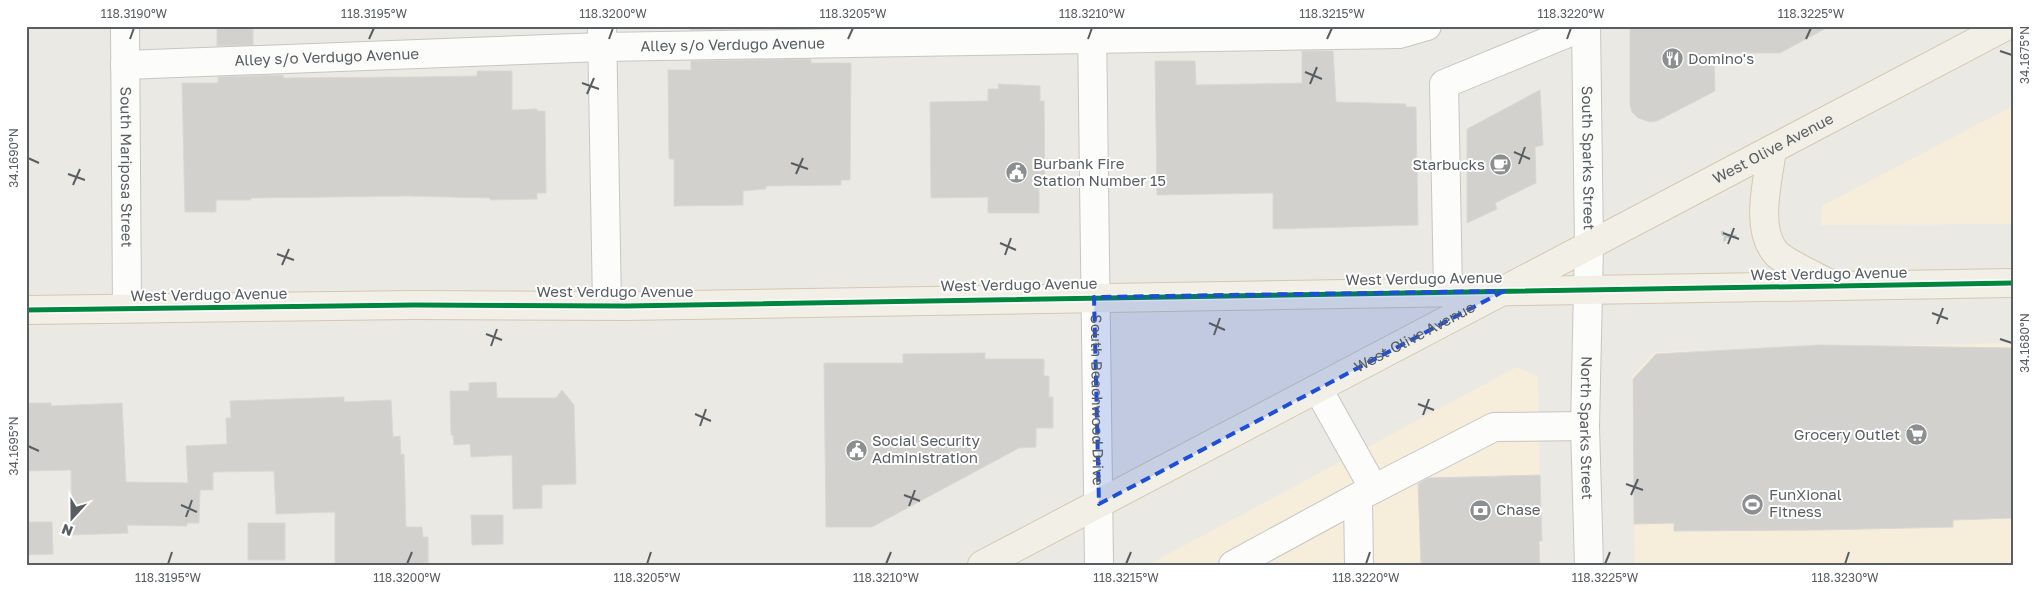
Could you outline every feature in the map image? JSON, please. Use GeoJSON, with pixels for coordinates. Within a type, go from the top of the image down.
{"type":"FeatureCollection","features":[{"type":"Feature","properties":{"kind":"main road","name":"West Olive Avenue"},"geometry":{"type":"LineString","coordinates":[[982,565],[2006,26]]}},
{"type":"Feature","properties":{"kind":"main road"},"geometry":{"type":"LineString","coordinates":[[1772,150],[1764,218],[1766,237],[1778,254],[1835,287]]}},
{"type":"Feature","properties":{"kind":"main road","name":"West Verdugo Avenue"},"geometry":{"type":"LineString","coordinates":[[26,310],[607,305],[2013,283]]}},
{"type":"Feature","properties":{"kind":"street","name":"South Mariposa Street"},"geometry":{"type":"LineString","coordinates":[[125,26],[127,308]]}},
{"type":"Feature","properties":{"kind":"street","name":"Alley s/o Verdugo Avenue"},"geometry":{"type":"LineString","coordinates":[[125,65],[603,37],[1092,32],[1399,34],[1427,26]]}},
{"type":"Feature","properties":{"kind":"street"},"geometry":{"type":"LineString","coordinates":[[1448,291],[1444,84],[1586,26]]}},
{"type":"Feature","properties":{"kind":"street","name":"South Sparks Street"},"geometry":{"type":"LineString","coordinates":[[1586,26],[1588,291]]}},
{"type":"Feature","properties":{"kind":"street","name":"South Beachwood Drive"},"geometry":{"type":"LineString","coordinates":[[1092,32],[1099,565]]}},
{"type":"Feature","properties":{"kind":"street"},"geometry":{"type":"LineString","coordinates":[[603,37],[607,305]]}},
{"type":"Feature","properties":{"kind":"street","name":"North Sparks Street"},"geometry":{"type":"LineString","coordinates":[[1588,291],[1585,426],[1589,565]]}},
{"type":"Feature","properties":{"kind":"street"},"geometry":{"type":"LineString","coordinates":[[1318,389],[1366,493],[1358,565]]}},
{"type":"Feature","properties":{"kind":"street"},"geometry":{"type":"LineString","coordinates":[[1233,565],[1494,427],[1585,426]]}},
{"type":"Feature","properties":{"kind":"path"},"geometry":{"type":"LineString","coordinates":[[1722,231],[1724,241]]}},
{"type":"Feature","properties":{"kind":"highlighted area"},"geometry":{"type":"Polygon","coordinates":[[[1504,291],[1318,389],[1099,504],[1094,297],[1504,291]]]}},
{"type":"Feature","properties":{"kind":"shaded area"},"geometry":{"type":"Polygon","coordinates":[[[2013,106],[2013,224],[1821,225],[1822,206],[2013,106]]]}},
{"type":"Feature","properties":{"kind":"shaded area"},"geometry":{"type":"Polygon","coordinates":[[[2012,343],[2013,565],[1635,565],[1632,376],[1655,352],[2012,343]]]}},
{"type":"Feature","properties":{"kind":"shaded area"},"geometry":{"type":"Polygon","coordinates":[[[1517,367],[1538,377],[1541,565],[1148,565],[1517,367]]]}},
{"type":"Feature","properties":{"kind":"building"},"geometry":{"type":"Polygon","coordinates":[[[217,26],[253,26],[253,45],[217,46],[217,26]]]}},
{"type":"Feature","properties":{"kind":"building"},"geometry":{"type":"Polygon","coordinates":[[[690,26],[811,26],[811,28],[690,30],[690,26]]]}},
{"type":"Feature","properties":{"kind":"building","name":"Domino's"},"geometry":{"type":"Polygon","coordinates":[[[1630,26],[1830,26],[1780,53],[1714,53],[1715,91],[1657,121],[1650,122],[1638,118],[1632,112],[1630,105],[1630,26]]]}},
{"type":"Feature","properties":{"kind":"building"},"geometry":{"type":"Polygon","coordinates":[[[1302,51],[1333,51],[1336,102],[1406,104],[1406,107],[1416,107],[1418,225],[1273,229],[1273,193],[1157,195],[1155,61],[1195,61],[1196,85],[1302,83],[1302,51]]]}},
{"type":"Feature","properties":{"kind":"building"},"geometry":{"type":"Polygon","coordinates":[[[811,59],[811,63],[851,63],[850,180],[841,180],[841,185],[766,186],[766,189],[743,191],[743,205],[674,206],[674,159],[669,159],[668,70],[691,70],[691,61],[811,59]]]}},
{"type":"Feature","properties":{"kind":"building"},"geometry":{"type":"Polygon","coordinates":[[[477,71],[512,71],[512,110],[537,109],[537,111],[545,111],[546,193],[537,193],[537,199],[490,200],[490,198],[409,196],[251,198],[251,200],[216,200],[216,212],[185,212],[182,83],[218,83],[218,77],[283,75],[283,78],[477,76],[477,71]]]}},
{"type":"Feature","properties":{"kind":"building"},"geometry":{"type":"Polygon","coordinates":[[[998,84],[1040,86],[1040,101],[1044,101],[1045,187],[1039,187],[1039,213],[988,213],[988,197],[931,198],[930,102],[988,101],[988,89],[999,89],[998,84]]]}},
{"type":"Feature","properties":{"kind":"building","name":"Starbucks"},"geometry":{"type":"Polygon","coordinates":[[[1540,90],[1543,145],[1535,147],[1536,183],[1495,203],[1497,209],[1467,223],[1467,129],[1540,90]]]}},
{"type":"Feature","properties":{"kind":"building"},"geometry":{"type":"Polygon","coordinates":[[[1819,345],[2013,348],[2013,518],[1953,520],[1953,527],[1820,530],[1674,531],[1674,523],[1634,524],[1633,379],[1656,354],[1819,345]]]}},
{"type":"Feature","properties":{"kind":"building"},"geometry":{"type":"Polygon","coordinates":[[[985,353],[985,359],[1044,359],[1044,376],[1049,376],[1049,397],[1053,397],[1053,428],[1036,428],[1036,447],[1019,448],[872,527],[826,527],[824,363],[903,363],[903,354],[985,353]]]}},
{"type":"Feature","properties":{"kind":"building"},"geometry":{"type":"Polygon","coordinates":[[[496,382],[497,398],[556,398],[562,390],[574,405],[576,484],[542,485],[542,508],[513,509],[512,455],[471,457],[470,444],[454,445],[453,435],[451,435],[450,391],[469,391],[469,383],[496,382]]]}},
{"type":"Feature","properties":{"kind":"building"},"geometry":{"type":"Polygon","coordinates":[[[344,397],[344,402],[391,400],[393,437],[400,436],[401,455],[404,454],[406,527],[422,527],[423,537],[428,537],[428,563],[423,563],[423,565],[335,565],[335,512],[276,514],[274,471],[213,472],[213,490],[200,490],[199,523],[187,523],[187,526],[127,525],[128,533],[72,535],[71,470],[26,471],[26,403],[51,403],[51,406],[122,403],[126,482],[188,483],[186,446],[227,444],[226,418],[231,418],[230,401],[344,397]]]}},
{"type":"Feature","properties":{"kind":"building","name":"Chase"},"geometry":{"type":"Polygon","coordinates":[[[1540,475],[1542,541],[1539,541],[1540,565],[1421,565],[1418,484],[1428,478],[1540,475]]]}},
{"type":"Feature","properties":{"kind":"building"},"geometry":{"type":"Polygon","coordinates":[[[471,515],[503,515],[503,544],[472,545],[471,515]]]}},
{"type":"Feature","properties":{"kind":"building"},"geometry":{"type":"Polygon","coordinates":[[[26,522],[52,522],[53,554],[26,555],[26,522]]]}},
{"type":"Feature","properties":{"kind":"building"},"geometry":{"type":"Polygon","coordinates":[[[248,523],[285,523],[285,560],[248,560],[248,523]]]}},
{"type":"Feature","properties":{"kind":"cycle path"},"geometry":{"type":"LineString","coordinates":[[26,310],[414,305],[626,306],[2013,283]]}},
{"type":"Feature","properties":{"kind":"place","name":"Domino's"},"geometry":{"type":"Point","coordinates":[1672,59]}},
{"type":"Feature","properties":{"kind":"place","name":"Starbucks"},"geometry":{"type":"Point","coordinates":[1501,165]}},
{"type":"Feature","properties":{"kind":"place","name":"Burbank Fire Station Number 15"},"geometry":{"type":"Point","coordinates":[1017,173]}},
{"type":"Feature","properties":{"kind":"place","name":"Grocery Outlet"},"geometry":{"type":"Point","coordinates":[1916,435]}},
{"type":"Feature","properties":{"kind":"place","name":"Social Security Administration"},"geometry":{"type":"Point","coordinates":[856,450]}},
{"type":"Feature","properties":{"kind":"place","name":"FunXional Fitness"},"geometry":{"type":"Point","coordinates":[1753,504]}},
{"type":"Feature","properties":{"kind":"place","name":"Chase"},"geometry":{"type":"Point","coordinates":[1480,510]}}]}
